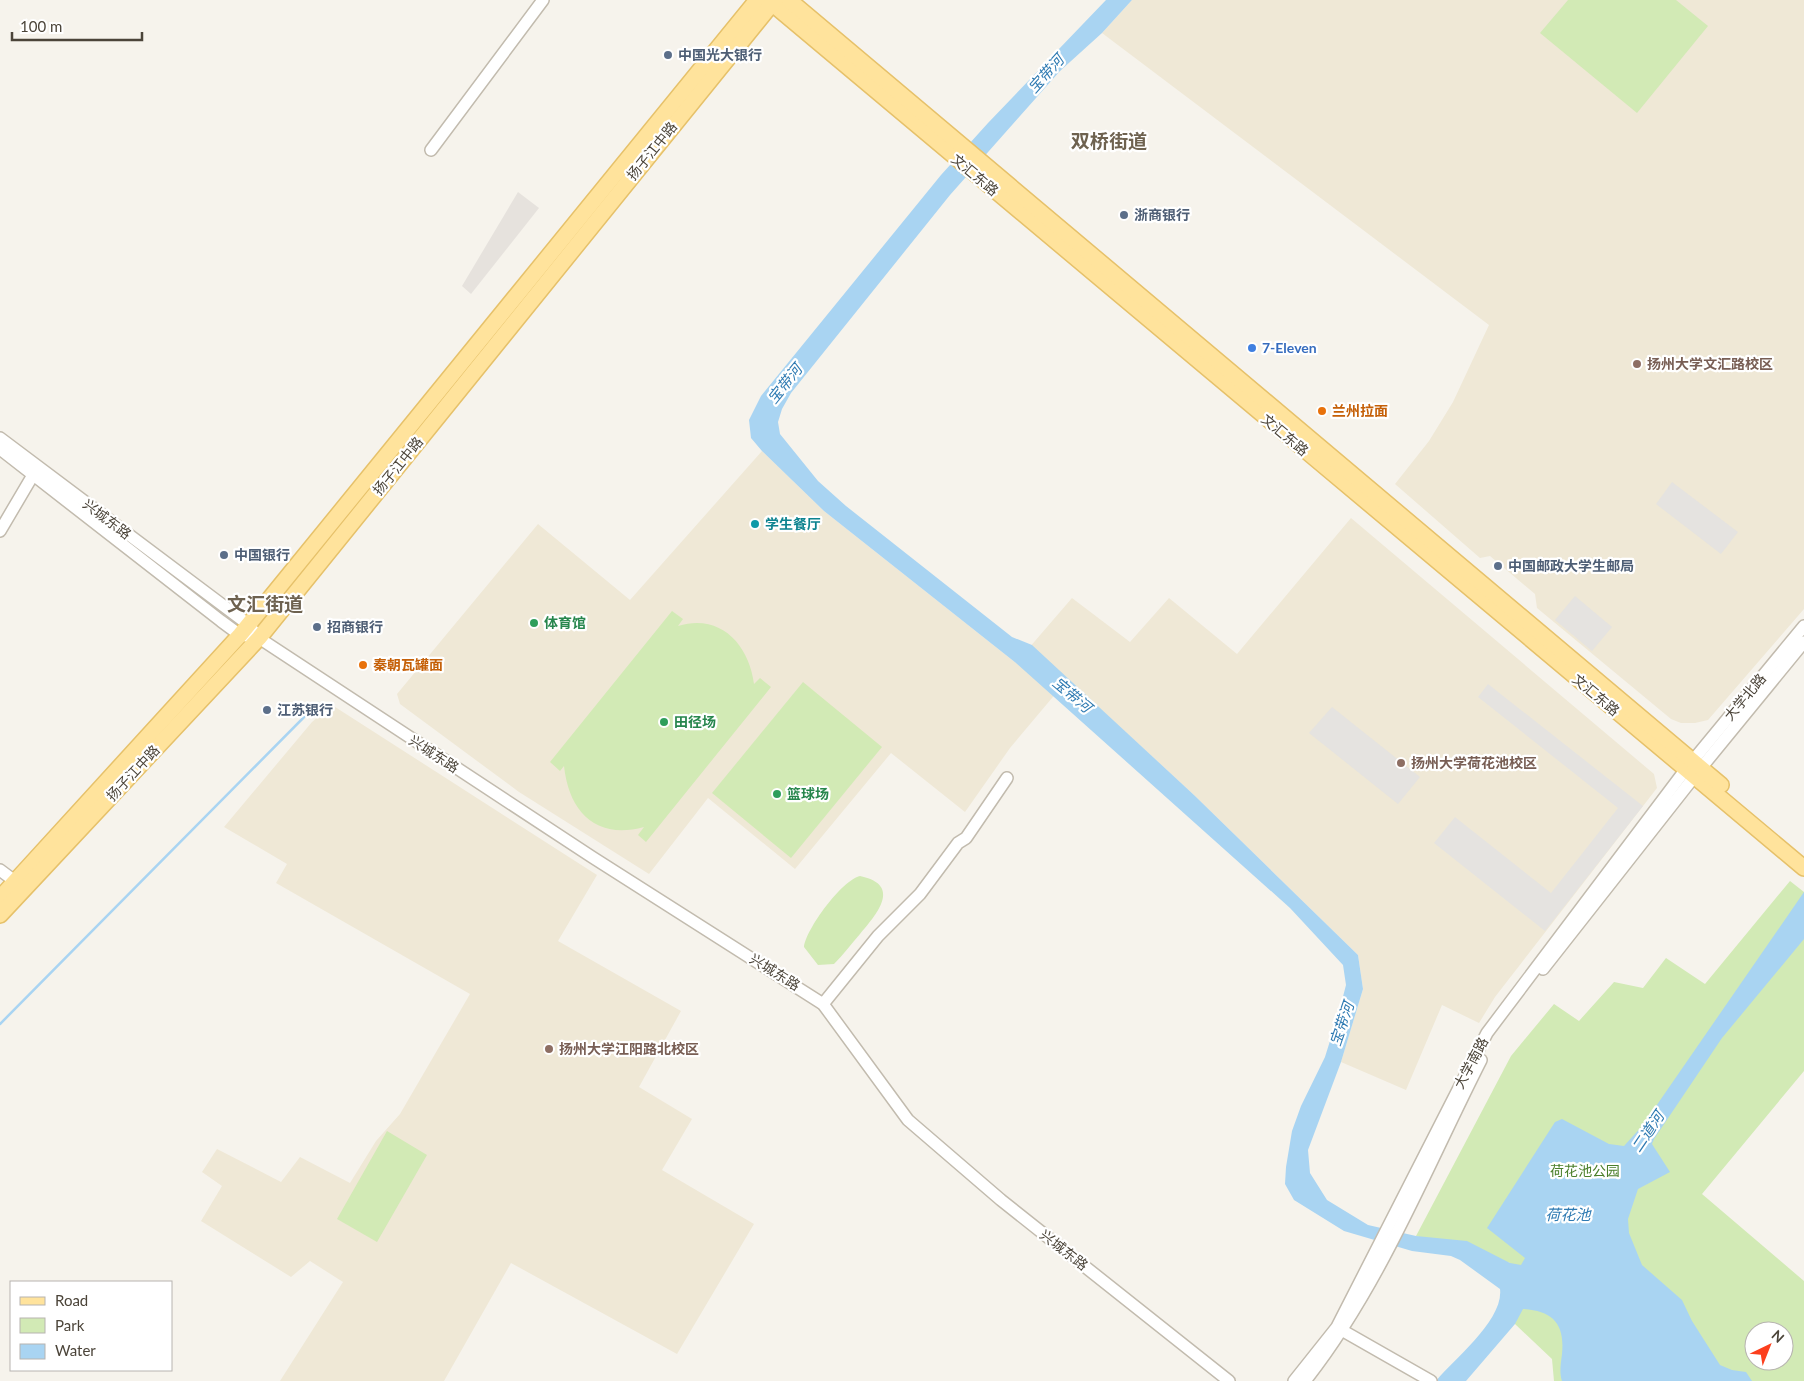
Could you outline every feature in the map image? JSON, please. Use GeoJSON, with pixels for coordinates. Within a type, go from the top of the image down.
{"type":"FeatureCollection","features":[{"type":"Feature","properties":{"kind":"main road","name":"文汇东路"},"geometry":{"type":"LineString","coordinates":[[789,0],[937,134],[1004,191],[1694,768],[1804,856]]}},
{"type":"Feature","properties":{"kind":"main road","name":"文汇东路"},"geometry":{"type":"LineString","coordinates":[[768,1],[937,134]]}},
{"type":"Feature","properties":{"kind":"main road","name":"扬子江中路"},"geometry":{"type":"LineString","coordinates":[[0,915],[20,885],[245,630],[768,1]]}},
{"type":"Feature","properties":{"kind":"main road","name":"扬子江中路"},"geometry":{"type":"LineString","coordinates":[[0,898],[20,885],[258,638],[768,1]]}},
{"type":"Feature","properties":{"kind":"main road","name":"文汇东路"},"geometry":{"type":"LineString","coordinates":[[1694,768],[1804,868]]}},
{"type":"Feature","properties":{"kind":"street"},"geometry":{"type":"LineString","coordinates":[[431,150],[543,0]]}},
{"type":"Feature","properties":{"kind":"street","name":"兴城东路"},"geometry":{"type":"LineString","coordinates":[[0,438],[245,630]]}},
{"type":"Feature","properties":{"kind":"street","name":"兴城东路"},"geometry":{"type":"LineString","coordinates":[[0,449],[245,630],[576,847],[823,1004],[908,1120],[1001,1200],[1229,1381]]}},
{"type":"Feature","properties":{"kind":"street"},"geometry":{"type":"LineString","coordinates":[[0,531],[34,475]]}},
{"type":"Feature","properties":{"kind":"street","name":"大学北路"},"geometry":{"type":"LineString","coordinates":[[1694,768],[1804,626]]}},
{"type":"Feature","properties":{"kind":"street","name":"大学北路"},"geometry":{"type":"LineString","coordinates":[[1694,768],[1804,642]]}},
{"type":"Feature","properties":{"kind":"street","name":"大学南路"},"geometry":{"type":"LineString","coordinates":[[1305,1381],[1340,1329],[1384,1247],[1487,1033],[1694,768]]}},
{"type":"Feature","properties":{"kind":"street"},"geometry":{"type":"LineString","coordinates":[[823,1004],[878,936],[920,894],[958,843],[966,838],[1007,778]]}},
{"type":"Feature","properties":{"kind":"street"},"geometry":{"type":"LineString","coordinates":[[0,870],[20,885]]}},
{"type":"Feature","properties":{"kind":"street"},"geometry":{"type":"LineString","coordinates":[[1340,1329],[1431,1381]]}},
{"type":"Feature","properties":{"kind":"street","name":"大学南路"},"geometry":{"type":"LineString","coordinates":[[1294,1381],[1340,1329]]}},
{"type":"Feature","properties":{"kind":"shaded area","name":"扬州大学文汇路校区"},"geometry":{"type":"Polygon","coordinates":[[[1132,0],[1804,0],[1804,609],[1708,720],[1695,723],[1681,723],[1671,719],[1537,608],[1535,594],[1490,556],[1480,558],[1395,484],[1429,441],[1453,402],[1489,325],[1102,33],[1132,0]]]}},
{"type":"Feature","properties":{"kind":"shaded area"},"geometry":{"type":"Polygon","coordinates":[[[518,192],[539,208],[471,294],[462,286],[518,192]]]}},
{"type":"Feature","properties":{"kind":"shaded area","name":"扬州大学荷花池校区"},"geometry":{"type":"Polygon","coordinates":[[[762,451],[824,511],[1016,663],[1072,598],[1130,642],[1169,598],[1237,654],[1351,518],[1654,774],[1657,788],[1495,997],[1479,1023],[1442,1005],[1406,1090],[1341,1062],[1363,989],[1358,955],[1194,795],[1068,679],[1010,748],[965,812],[891,753],[795,869],[708,798],[649,874],[519,792],[400,704],[397,694],[538,524],[630,600],[762,451]]]}},
{"type":"Feature","properties":{"kind":"shaded area"},"geometry":{"type":"Polygon","coordinates":[[[1672,482],[1738,532],[1721,554],[1656,504],[1672,482]]]}},
{"type":"Feature","properties":{"kind":"shaded area"},"geometry":{"type":"Polygon","coordinates":[[[1575,596],[1612,627],[1592,651],[1555,620],[1575,596]]]}},
{"type":"Feature","properties":{"kind":"shaded area"},"geometry":{"type":"Polygon","coordinates":[[[1488,684],[1643,806],[1545,931],[1434,843],[1455,817],[1551,893],[1618,808],[1478,697],[1488,684]]]}},
{"type":"Feature","properties":{"kind":"shaded area","name":"扬州大学江阳路北校区"},"geometry":{"type":"Polygon","coordinates":[[[332,705],[597,875],[558,941],[681,1011],[639,1087],[692,1119],[662,1170],[754,1224],[677,1354],[511,1263],[444,1381],[280,1381],[343,1282],[310,1261],[291,1277],[201,1221],[222,1186],[202,1172],[217,1149],[281,1182],[300,1157],[350,1183],[376,1141],[400,1114],[470,994],[276,883],[287,864],[224,827],[312,722],[332,705]]]}},
{"type":"Feature","properties":{"kind":"shaded area"},"geometry":{"type":"Polygon","coordinates":[[[1332,707],[1420,777],[1398,804],[1309,733],[1332,707]]]}},
{"type":"Feature","properties":{"kind":"green space"},"geometry":{"type":"Polygon","coordinates":[[[1568,0],[1676,0],[1708,26],[1637,113],[1540,33],[1568,0]]]}},
{"type":"Feature","properties":{"kind":"green space","name":"田径场"},"geometry":{"type":"Polygon","coordinates":[[[672,611],[683,619],[678,626],[693,623],[707,624],[720,628],[739,645],[751,670],[754,684],[760,678],[771,687],[646,842],[638,835],[644,827],[627,830],[612,829],[599,826],[588,819],[572,797],[564,766],[560,771],[550,762],[672,611]]]}},
{"type":"Feature","properties":{"kind":"green space"},"geometry":{"type":"Polygon","coordinates":[[[803,682],[882,747],[791,858],[712,793],[803,682]]]}},
{"type":"Feature","properties":{"kind":"green space"},"geometry":{"type":"Polygon","coordinates":[[[860,876],[873,880],[880,886],[883,893],[878,910],[834,964],[818,965],[804,947],[806,939],[818,918],[835,895],[853,879],[860,876]]]}},
{"type":"Feature","properties":{"kind":"green space","name":"荷花池公园"},"geometry":{"type":"Polygon","coordinates":[[[1790,881],[1804,892],[1804,1071],[1702,1194],[1804,1281],[1804,1381],[1554,1381],[1552,1359],[1515,1324],[1510,1263],[1416,1236],[1511,1056],[1554,1004],[1579,1021],[1614,982],[1643,988],[1666,958],[1705,984],[1790,881]]]}},
{"type":"Feature","properties":{"kind":"green space"},"geometry":{"type":"Polygon","coordinates":[[[387,1131],[427,1155],[377,1242],[337,1219],[387,1131]]]}},
{"type":"Feature","properties":{"kind":"water"},"geometry":{"type":"Polygon","coordinates":[[[1106,0],[1132,0],[1102,33],[1060,71],[950,195],[791,393],[782,409],[778,422],[780,434],[818,481],[846,506],[1012,637],[1032,645],[1194,795],[1358,955],[1363,989],[1341,1062],[1308,1150],[1310,1173],[1327,1200],[1368,1225],[1416,1236],[1467,1241],[1510,1263],[1521,1265],[1525,1258],[1487,1228],[1555,1122],[1562,1119],[1609,1144],[1624,1146],[1643,1125],[1804,892],[1804,939],[1722,1038],[1654,1139],[1652,1144],[1670,1172],[1638,1189],[1628,1219],[1629,1233],[1642,1265],[1682,1300],[1692,1321],[1720,1365],[1732,1370],[1746,1372],[1752,1381],[1562,1381],[1560,1371],[1562,1344],[1559,1327],[1549,1316],[1533,1310],[1523,1309],[1515,1324],[1466,1381],[1436,1381],[1486,1326],[1499,1301],[1500,1289],[1460,1260],[1451,1256],[1412,1251],[1344,1231],[1294,1200],[1285,1184],[1292,1131],[1301,1106],[1325,1057],[1339,1012],[1346,985],[1343,965],[1290,908],[1016,663],[824,511],[751,438],[749,420],[761,396],[941,175],[1106,0]]]}},
{"type":"Feature","properties":{"kind":"waterway"},"geometry":{"type":"LineString","coordinates":[[0,1024],[318,703]]}},
{"type":"Feature","properties":{"kind":"place","name":"中国光大银行"},"geometry":{"type":"Point","coordinates":[668,55]}},
{"type":"Feature","properties":{"kind":"place","name":"浙商银行"},"geometry":{"type":"Point","coordinates":[1124,215]}},
{"type":"Feature","properties":{"kind":"place","name":"7-Eleven"},"geometry":{"type":"Point","coordinates":[1252,348]}},
{"type":"Feature","properties":{"kind":"place","name":"扬州大学文汇路校区"},"geometry":{"type":"Point","coordinates":[1637,364]}},
{"type":"Feature","properties":{"kind":"place","name":"兰州拉面"},"geometry":{"type":"Point","coordinates":[1322,411]}},
{"type":"Feature","properties":{"kind":"place","name":"学生餐厅"},"geometry":{"type":"Point","coordinates":[755,524]}},
{"type":"Feature","properties":{"kind":"place","name":"中国银行"},"geometry":{"type":"Point","coordinates":[224,555]}},
{"type":"Feature","properties":{"kind":"place","name":"中国邮政大学生邮局"},"geometry":{"type":"Point","coordinates":[1498,566]}},
{"type":"Feature","properties":{"kind":"place","name":"体育馆"},"geometry":{"type":"Point","coordinates":[534,623]}},
{"type":"Feature","properties":{"kind":"place","name":"招商银行"},"geometry":{"type":"Point","coordinates":[317,627]}},
{"type":"Feature","properties":{"kind":"place","name":"秦朝瓦罐面"},"geometry":{"type":"Point","coordinates":[363,665]}},
{"type":"Feature","properties":{"kind":"place","name":"江苏银行"},"geometry":{"type":"Point","coordinates":[267,710]}},
{"type":"Feature","properties":{"kind":"place","name":"田径场"},"geometry":{"type":"Point","coordinates":[664,722]}},
{"type":"Feature","properties":{"kind":"place","name":"扬州大学荷花池校区"},"geometry":{"type":"Point","coordinates":[1401,763]}},
{"type":"Feature","properties":{"kind":"place","name":"篮球场"},"geometry":{"type":"Point","coordinates":[777,794]}},
{"type":"Feature","properties":{"kind":"place","name":"扬州大学江阳路北校区"},"geometry":{"type":"Point","coordinates":[549,1049]}},
{"type":"Feature","properties":{"kind":"district","name":"双桥街道"},"geometry":{"type":"Point","coordinates":[1109,141]}},
{"type":"Feature","properties":{"kind":"district","name":"文汇街道"},"geometry":{"type":"Point","coordinates":[265,604]}},
{"type":"Feature","properties":{"kind":"water label","name":"宝带河"},"geometry":{"type":"Point","coordinates":[1046,74]}},
{"type":"Feature","properties":{"kind":"water label","name":"宝带河"},"geometry":{"type":"Point","coordinates":[785,384]}},
{"type":"Feature","properties":{"kind":"water label","name":"宝带河"},"geometry":{"type":"Point","coordinates":[1072,695]}},
{"type":"Feature","properties":{"kind":"water label","name":"宝带河"},"geometry":{"type":"Point","coordinates":[1342,1024]}},
{"type":"Feature","properties":{"kind":"water label","name":"二道河"},"geometry":{"type":"Point","coordinates":[1648,1132]}},
{"type":"Feature","properties":{"kind":"water label","name":"荷花池"},"geometry":{"type":"Point","coordinates":[1568,1215]}}]}
